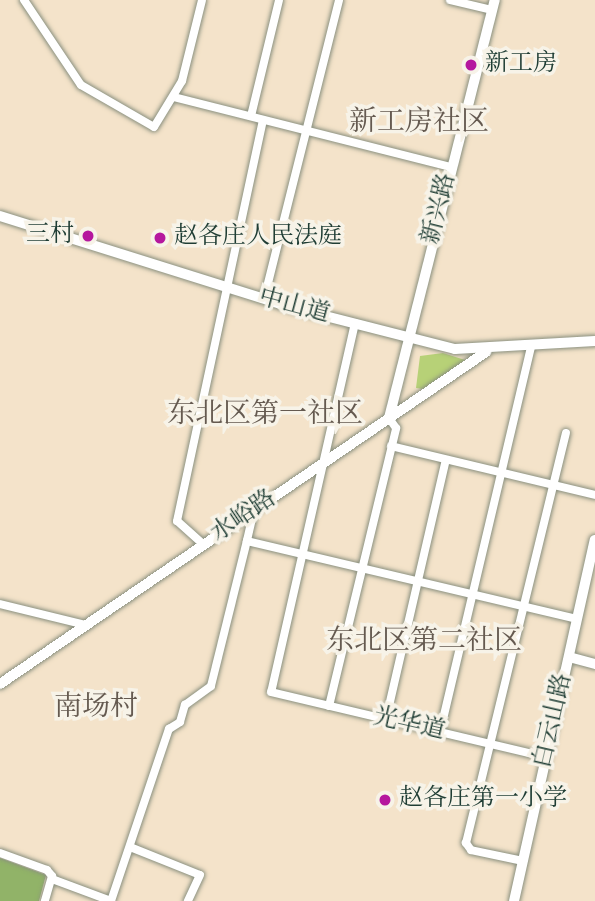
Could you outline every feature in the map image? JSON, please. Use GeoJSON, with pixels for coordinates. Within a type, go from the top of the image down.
{"type":"FeatureCollection","features":[{"type":"Feature","properties":{"kind":"street"},"geometry":{"type":"LineString","coordinates":[[24,0],[81,85],[154,127],[174,97],[202,0]]}},
{"type":"Feature","properties":{"kind":"street"},"geometry":{"type":"LineString","coordinates":[[251,116],[279,0]]}},
{"type":"Feature","properties":{"kind":"street"},"geometry":{"type":"LineString","coordinates":[[264,299],[339,0]]}},
{"type":"Feature","properties":{"kind":"street"},"geometry":{"type":"LineString","coordinates":[[450,0],[493,5]]}},
{"type":"Feature","properties":{"kind":"street","name":"新兴路"},"geometry":{"type":"LineString","coordinates":[[389,418],[493,5]]}},
{"type":"Feature","properties":{"kind":"street"},"geometry":{"type":"LineString","coordinates":[[174,97],[451,167]]}},
{"type":"Feature","properties":{"kind":"street"},"geometry":{"type":"LineString","coordinates":[[204,545],[177,521],[263,120]]}},
{"type":"Feature","properties":{"kind":"street","name":"中山道"},"geometry":{"type":"LineString","coordinates":[[0,216],[225,288],[408,336],[487,351],[594,341]]}},
{"type":"Feature","properties":{"kind":"street"},"geometry":{"type":"LineString","coordinates":[[303,554],[355,323]]}},
{"type":"Feature","properties":{"kind":"street"},"geometry":{"type":"LineString","coordinates":[[594,341],[595,355]]}},
{"type":"Feature","properties":{"kind":"street"},"geometry":{"type":"LineString","coordinates":[[440,732],[531,347]]}},
{"type":"Feature","properties":{"kind":"street","name":"水峪路"},"geometry":{"type":"LineString","coordinates":[[0,684],[487,351]]}},
{"type":"Feature","properties":{"kind":"street"},"geometry":{"type":"LineString","coordinates":[[329,706],[396,428],[389,418]]}},
{"type":"Feature","properties":{"kind":"street"},"geometry":{"type":"LineString","coordinates":[[523,861],[467,846],[494,745],[566,433]]}},
{"type":"Feature","properties":{"kind":"street"},"geometry":{"type":"LineString","coordinates":[[391,446],[595,495]]}},
{"type":"Feature","properties":{"kind":"street"},"geometry":{"type":"LineString","coordinates":[[386,719],[446,460]]}},
{"type":"Feature","properties":{"kind":"street"},"geometry":{"type":"LineString","coordinates":[[0,853],[47,870],[52,879],[111,901],[169,729],[180,722],[186,705],[211,686],[254,510]]}},
{"type":"Feature","properties":{"kind":"street","name":"白云山路"},"geometry":{"type":"LineString","coordinates":[[514,901],[595,540]]}},
{"type":"Feature","properties":{"kind":"street"},"geometry":{"type":"LineString","coordinates":[[247,541],[577,619]]}},
{"type":"Feature","properties":{"kind":"street","name":"光华道"},"geometry":{"type":"LineString","coordinates":[[303,554],[271,692],[546,757]]}},
{"type":"Feature","properties":{"kind":"street"},"geometry":{"type":"LineString","coordinates":[[0,604],[86,625]]}},
{"type":"Feature","properties":{"kind":"street"},"geometry":{"type":"LineString","coordinates":[[569,657],[595,664]]}},
{"type":"Feature","properties":{"kind":"street"},"geometry":{"type":"LineString","coordinates":[[130,847],[200,876],[188,901]]}},
{"type":"Feature","properties":{"kind":"street"},"geometry":{"type":"LineString","coordinates":[[45,901],[52,879]]}},
{"type":"Feature","properties":{"kind":"green space"},"geometry":{"type":"Polygon","coordinates":[[[443,353],[465,360],[423,389],[416,388],[420,356],[443,353]]]}},
{"type":"Feature","properties":{"kind":"green space"},"geometry":{"type":"Polygon","coordinates":[[[0,858],[46,875],[39,901],[0,901],[0,858]]]}},
{"type":"Feature","properties":{"kind":"place","name":"新工房"},"geometry":{"type":"Point","coordinates":[471,65]}},
{"type":"Feature","properties":{"kind":"place","name":"三村"},"geometry":{"type":"Point","coordinates":[88,236]}},
{"type":"Feature","properties":{"kind":"place","name":"赵各庄人民法庭"},"geometry":{"type":"Point","coordinates":[160,238]}},
{"type":"Feature","properties":{"kind":"place","name":"赵各庄第一小学"},"geometry":{"type":"Point","coordinates":[385,800]}},
{"type":"Feature","properties":{"kind":"district","name":"新工房社区"},"geometry":{"type":"Point","coordinates":[419,123]}},
{"type":"Feature","properties":{"kind":"district","name":"东北区第一社区"},"geometry":{"type":"Point","coordinates":[265,415]}},
{"type":"Feature","properties":{"kind":"district","name":"东北区第二社区"},"geometry":{"type":"Point","coordinates":[424,642]}},
{"type":"Feature","properties":{"kind":"district","name":"南场村"},"geometry":{"type":"Point","coordinates":[96,708]}}]}
